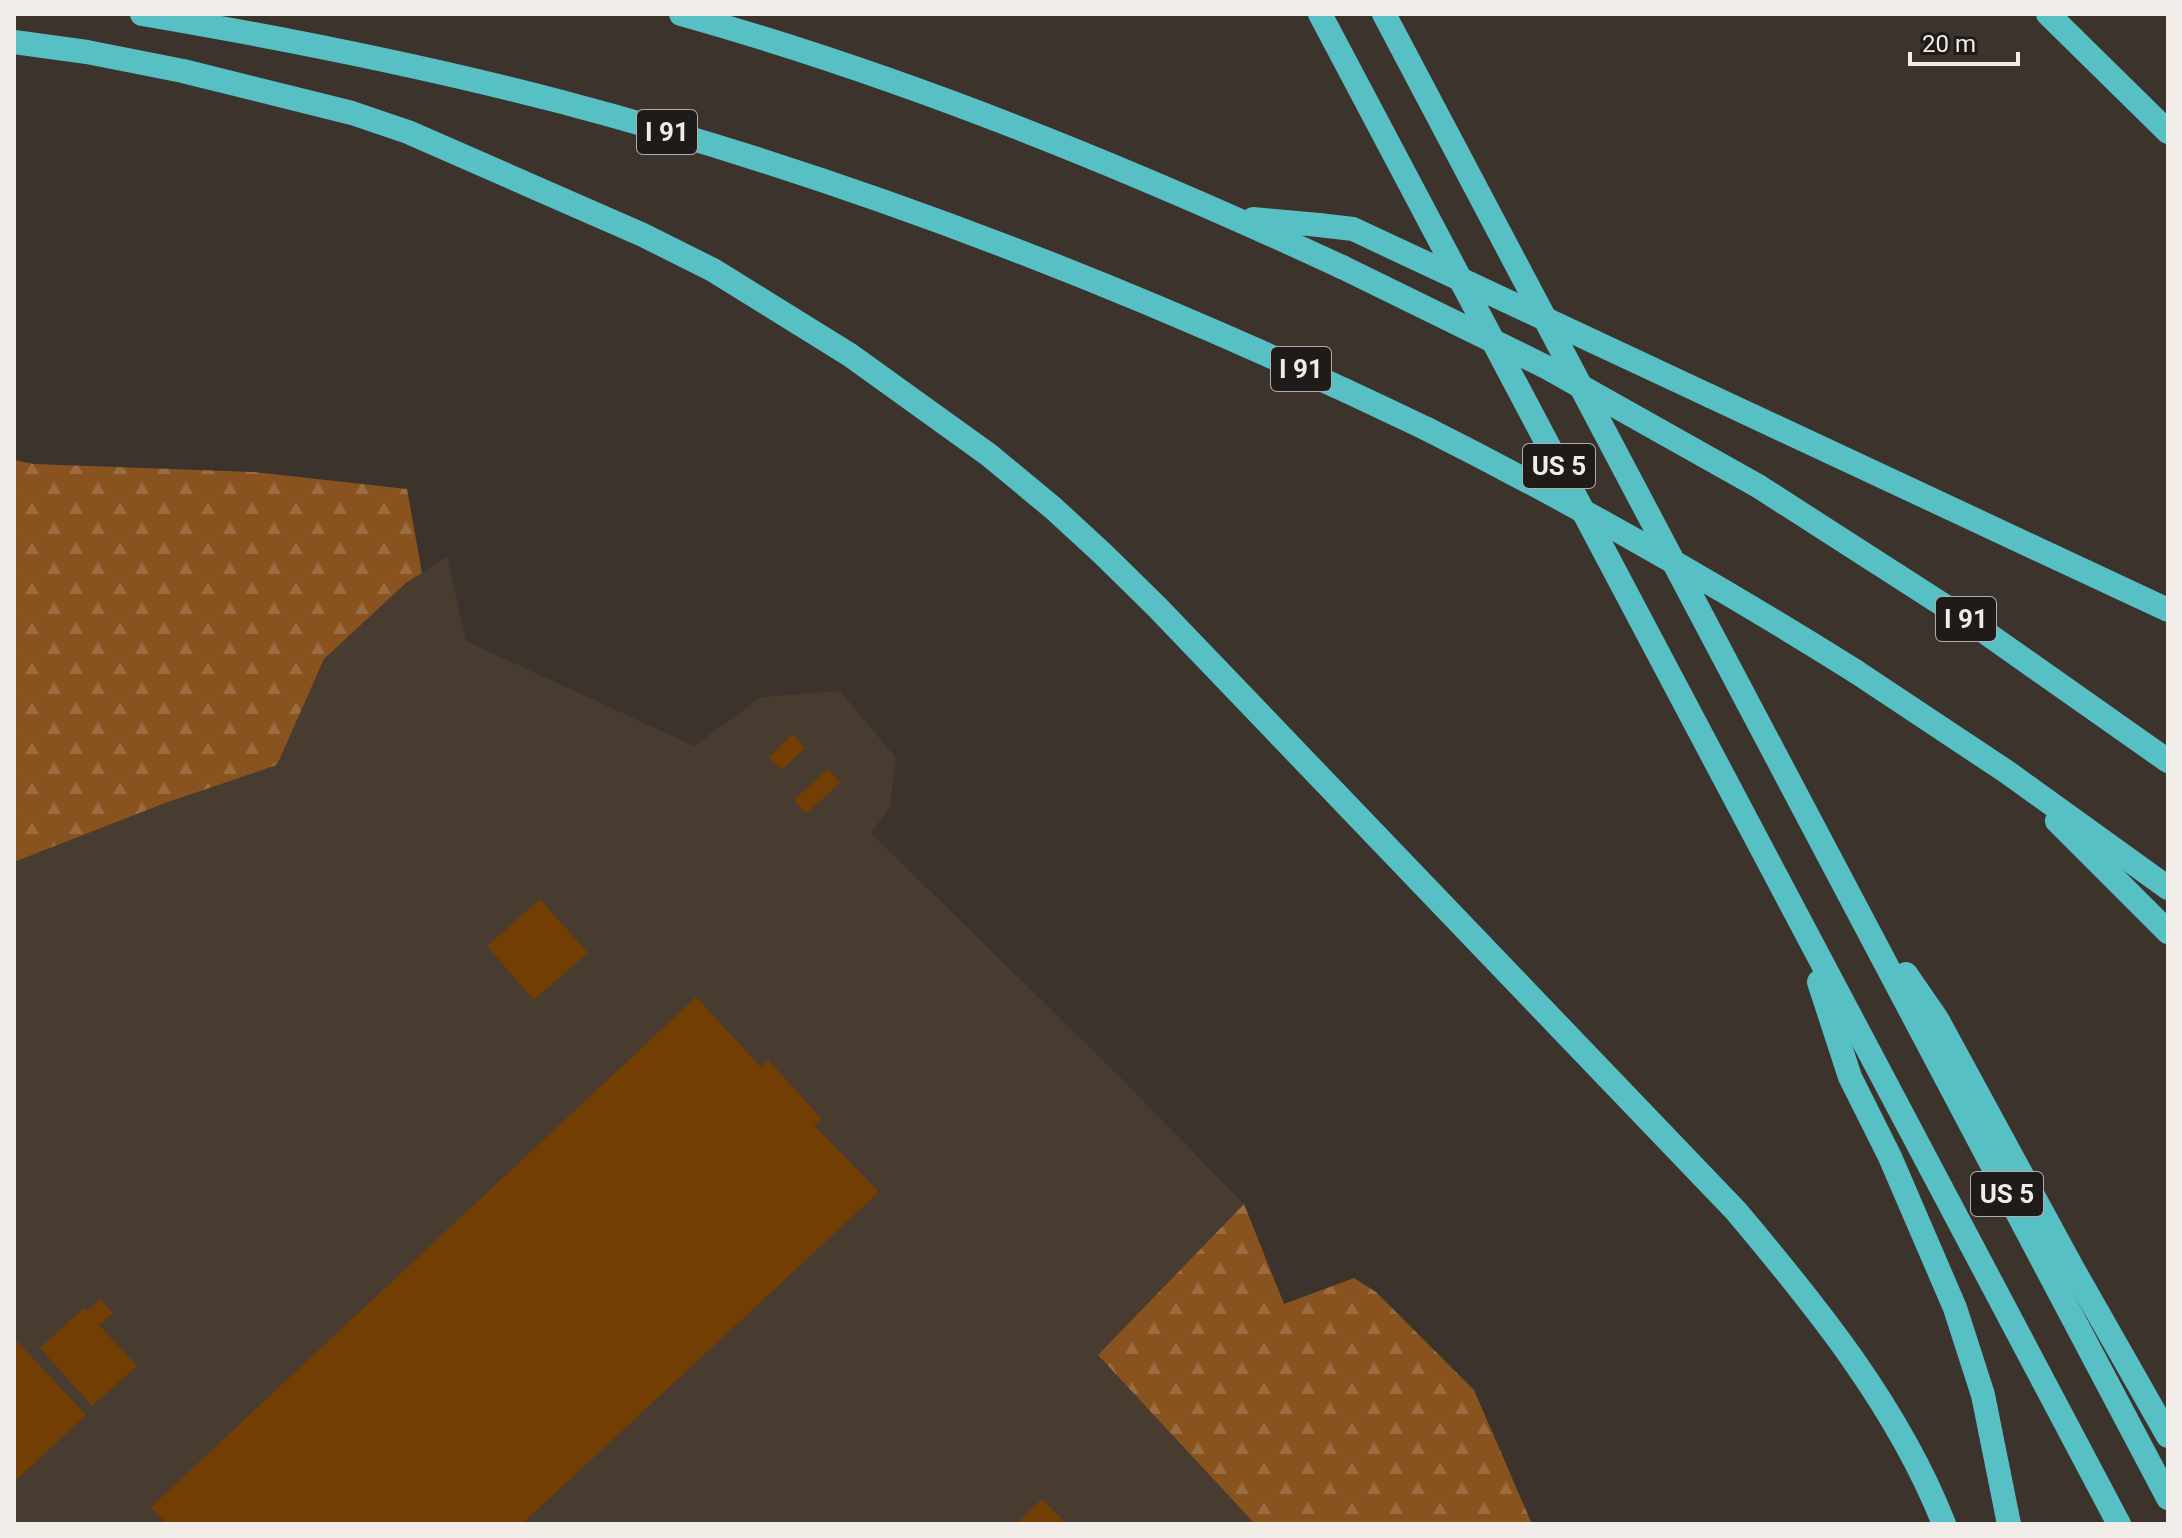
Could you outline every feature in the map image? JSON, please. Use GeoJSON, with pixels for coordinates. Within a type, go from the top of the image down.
{"type":"FeatureCollection","features":[{"type":"Feature","properties":{"kind":"highway","name":"I 91"},"geometry":{"type":"LineString","coordinates":[[142,14],[454,75],[603,113],[769,163],[963,229],[1238,341],[1427,429],[1617,528],[1726,591],[1855,671],[2007,772],[2168,888]]}},
{"type":"Feature","properties":{"kind":"highway","name":"I 91"},"geometry":{"type":"LineString","coordinates":[[681,14],[807,52],[958,105],[1089,156],[1342,267],[1548,368],[1758,486],[1967,619],[2168,761]]}},
{"type":"Feature","properties":{"kind":"highway","name":"US 5"},"geometry":{"type":"LineString","coordinates":[[1320,14],[2119,1524]]}},
{"type":"Feature","properties":{"kind":"highway","name":"US 5"},"geometry":{"type":"LineString","coordinates":[[1384,14],[2168,1498]]}},
{"type":"Feature","properties":{"kind":"highway"},"geometry":{"type":"LineString","coordinates":[[2048,14],[2168,132]]}},
{"type":"Feature","properties":{"kind":"highway"},"geometry":{"type":"LineString","coordinates":[[14,42],[87,52],[260,89],[352,113],[476,160],[713,270],[825,339],[989,455],[1053,508],[1157,607],[1736,1211],[1818,1311],[1859,1369],[1926,1483],[1944,1524]]}},
{"type":"Feature","properties":{"kind":"highway"},"geometry":{"type":"LineString","coordinates":[[1231,216],[1353,229],[2168,610]]}},
{"type":"Feature","properties":{"kind":"highway"},"geometry":{"type":"LineString","coordinates":[[2007,772],[2168,932]]}},
{"type":"Feature","properties":{"kind":"highway"},"geometry":{"type":"LineString","coordinates":[[1847,890],[1937,1019],[2168,1436]]}},
{"type":"Feature","properties":{"kind":"highway"},"geometry":{"type":"LineString","coordinates":[[1798,919],[1850,1077],[1925,1235],[1969,1346],[1994,1444],[2009,1524]]}},
{"type":"Feature","properties":{"kind":"shaded area"},"geometry":{"type":"Polygon","coordinates":[[[447,556],[466,641],[694,746],[761,697],[840,691],[896,758],[890,807],[871,833],[1119,1076],[1244,1204],[1098,1355],[1255,1524],[14,1524],[14,862],[165,803],[277,765],[324,659],[407,582],[447,556]]]}},
{"type":"Feature","properties":{"kind":"green space"},"geometry":{"type":"Polygon","coordinates":[[[14,460],[34,464],[253,472],[407,489],[422,573],[407,582],[324,659],[277,765],[165,803],[14,862],[14,460]]]}},
{"type":"Feature","properties":{"kind":"green space"},"geometry":{"type":"Polygon","coordinates":[[[1244,1204],[1284,1304],[1354,1278],[1376,1292],[1474,1390],[1532,1524],[1255,1524],[1098,1355],[1244,1204]]]}},
{"type":"Feature","properties":{"kind":"building"},"geometry":{"type":"Polygon","coordinates":[[[793,734],[805,748],[782,770],[769,757],[793,734]]]}},
{"type":"Feature","properties":{"kind":"building"},"geometry":{"type":"Polygon","coordinates":[[[828,769],[840,783],[806,814],[794,800],[828,769]]]}},
{"type":"Feature","properties":{"kind":"building"},"geometry":{"type":"Polygon","coordinates":[[[540,899],[588,953],[534,1000],[487,946],[540,899]]]}},
{"type":"Feature","properties":{"kind":"building"},"geometry":{"type":"Polygon","coordinates":[[[696,997],[761,1067],[768,1060],[822,1119],[814,1125],[879,1192],[522,1524],[167,1524],[151,1507],[696,997]]]}},
{"type":"Feature","properties":{"kind":"building"},"geometry":{"type":"Polygon","coordinates":[[[100,1299],[113,1313],[99,1325],[137,1366],[92,1406],[40,1348],[84,1308],[87,1311],[100,1299]]]}},
{"type":"Feature","properties":{"kind":"building"},"geometry":{"type":"Polygon","coordinates":[[[14,1338],[86,1415],[14,1482],[14,1338]]]}},
{"type":"Feature","properties":{"kind":"building"},"geometry":{"type":"Polygon","coordinates":[[[1042,1499],[1067,1524],[1016,1524],[1042,1499]]]}}]}
